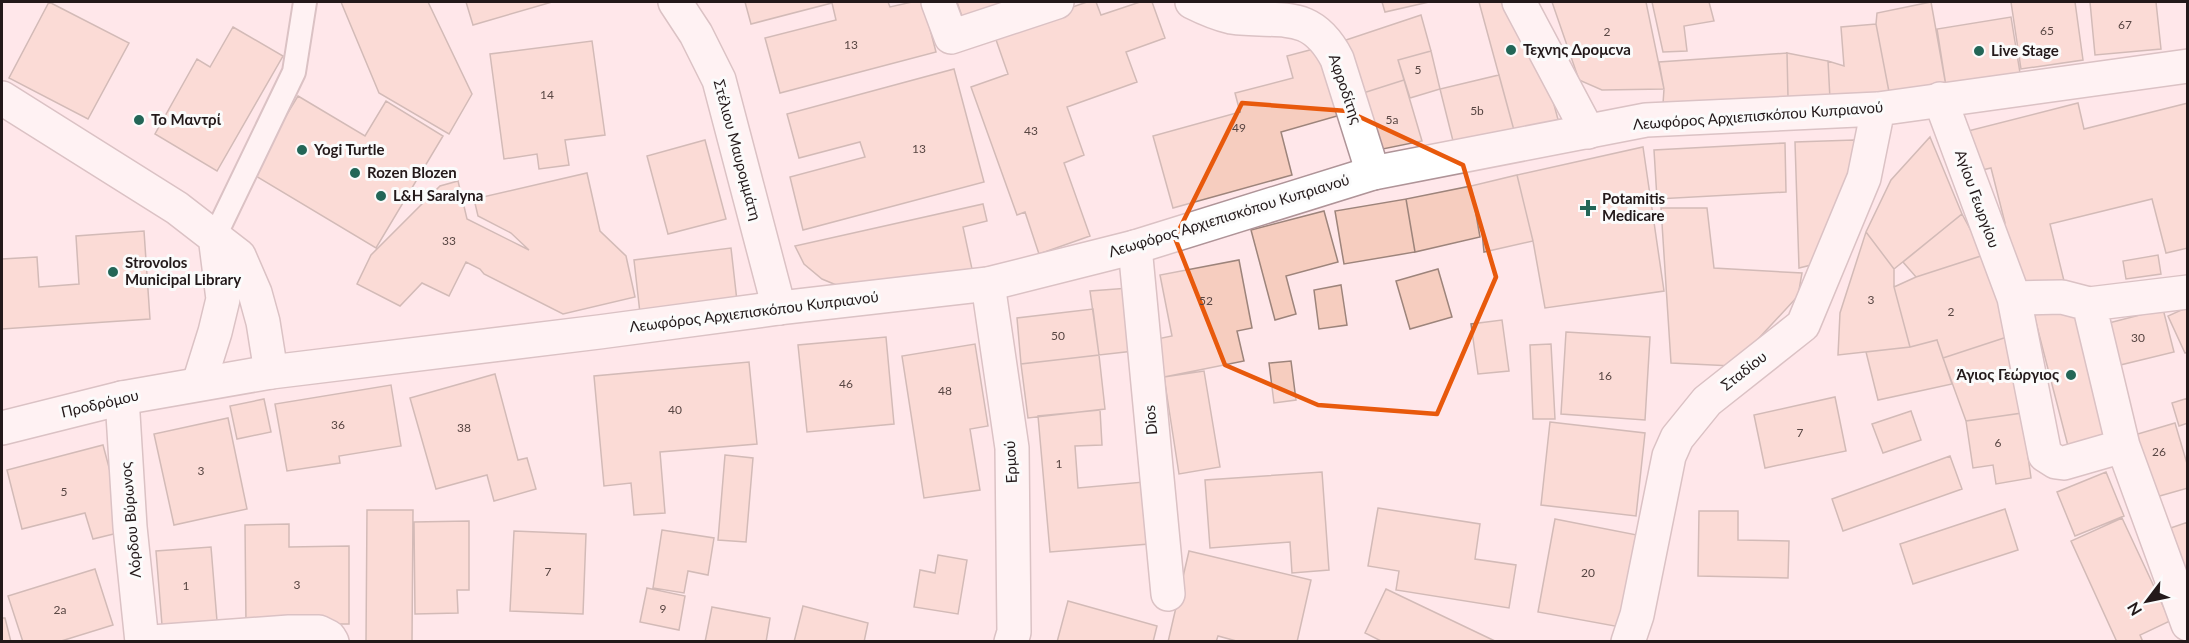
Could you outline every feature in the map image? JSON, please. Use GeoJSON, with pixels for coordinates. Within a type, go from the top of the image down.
{"type":"FeatureCollection","features":[{"type":"Feature","properties":{"kind":"street","name":"Στέλιου Μαυρομμάτη"},"geometry":{"type":"LineString","coordinates":[[675,2],[696,34],[719,80],[779,308]]}},
{"type":"Feature","properties":{"kind":"street"},"geometry":{"type":"LineString","coordinates":[[938,2],[951,37],[1057,2]]}},
{"type":"Feature","properties":{"kind":"street","name":"Αφροδίτης"},"geometry":{"type":"LineString","coordinates":[[1192,2],[1230,16],[1299,22],[1320,34],[1337,59],[1373,173]]}},
{"type":"Feature","properties":{"kind":"street"},"geometry":{"type":"LineString","coordinates":[[1519,2],[1588,132]]}},
{"type":"Feature","properties":{"kind":"street","name":"Λεωφόρος Αρχιεπισκόπου Κυπριανού"},"geometry":{"type":"LineString","coordinates":[[199,383],[779,308],[988,284],[1135,246],[1373,173],[1646,120],[1878,109],[2187,66]]}},
{"type":"Feature","properties":{"kind":"street"},"geometry":{"type":"LineString","coordinates":[[2,98],[177,208],[239,256],[255,293],[263,322],[271,372]]}},
{"type":"Feature","properties":{"kind":"street","name":"Αγίου Γεωργίου"},"geometry":{"type":"LineString","coordinates":[[1940,99],[2014,298],[2045,455],[2056,462],[2064,462],[2123,446]]}},
{"type":"Feature","properties":{"kind":"street","name":"Σταδίου"},"geometry":{"type":"LineString","coordinates":[[1628,642],[1637,615],[1669,456],[1677,438],[1707,400],[1803,325],[1864,178],[1878,109]]}},
{"type":"Feature","properties":{"kind":"street"},"geometry":{"type":"LineString","coordinates":[[199,383],[223,299],[215,237]]}},
{"type":"Feature","properties":{"kind":"street","name":"Dios"},"geometry":{"type":"LineString","coordinates":[[1135,246],[1168,594]]}},
{"type":"Feature","properties":{"kind":"street","name":"Ερμού"},"geometry":{"type":"LineString","coordinates":[[988,284],[1012,448],[1014,632],[1011,642]]}},
{"type":"Feature","properties":{"kind":"street"},"geometry":{"type":"LineString","coordinates":[[2014,298],[2062,297],[2089,304],[2187,292]]}},
{"type":"Feature","properties":{"kind":"street"},"geometry":{"type":"LineString","coordinates":[[2089,304],[2123,446],[2187,624]]}},
{"type":"Feature","properties":{"kind":"street","name":"Προδρόμου"},"geometry":{"type":"LineString","coordinates":[[2,428],[122,398],[199,383]]}},
{"type":"Feature","properties":{"kind":"street","name":"Λόρδου Βύρωνος"},"geometry":{"type":"LineString","coordinates":[[122,398],[130,527],[142,642]]}},
{"type":"Feature","properties":{"kind":"street"},"geometry":{"type":"LineString","coordinates":[[152,642],[289,632],[320,632],[332,642]]}},
{"type":"Feature","properties":{"kind":"lane"},"geometry":{"type":"LineString","coordinates":[[215,237],[294,72],[305,2]]}},
{"type":"Feature","properties":{"kind":"highlighted area"},"geometry":{"type":"Polygon","coordinates":[[[1242,103],[1347,111],[1463,165],[1496,277],[1437,414],[1318,405],[1225,365],[1175,238],[1242,103]]]}},
{"type":"Feature","properties":{"kind":"building"},"geometry":{"type":"Polygon","coordinates":[[[49,2],[129,43],[88,119],[9,78],[49,2]]]}},
{"type":"Feature","properties":{"kind":"building"},"geometry":{"type":"Polygon","coordinates":[[[341,2],[428,2],[472,94],[449,134],[379,93],[341,2]]]}},
{"type":"Feature","properties":{"kind":"building"},"geometry":{"type":"Polygon","coordinates":[[[466,2],[552,2],[473,25],[466,2]]]}},
{"type":"Feature","properties":{"kind":"building"},"geometry":{"type":"Polygon","coordinates":[[[745,2],[888,2],[890,7],[923,2],[936,52],[780,93],[765,38],[836,20],[832,3],[751,24],[745,2]]]}},
{"type":"Feature","properties":{"kind":"building"},"geometry":{"type":"Polygon","coordinates":[[[957,2],[1028,2],[964,22],[957,2]]]}},
{"type":"Feature","properties":{"kind":"building"},"geometry":{"type":"Polygon","coordinates":[[[1087,2],[1096,2],[1101,15],[1140,2],[1152,2],[1165,38],[1126,52],[1137,82],[1067,107],[1084,155],[1064,163],[1090,236],[1039,254],[1025,212],[1017,215],[971,87],[1008,74],[994,34],[1087,2]]]}},
{"type":"Feature","properties":{"kind":"building"},"geometry":{"type":"Polygon","coordinates":[[[1382,2],[1429,2],[1385,12],[1382,2]]]}},
{"type":"Feature","properties":{"kind":"building","name":"Τεχνης Δρομcνa"},"geometry":{"type":"Polygon","coordinates":[[[1479,2],[1501,2],[1547,79],[1559,123],[1515,134],[1479,2]]]}},
{"type":"Feature","properties":{"kind":"building"},"geometry":{"type":"Polygon","coordinates":[[[1552,2],[1646,2],[1664,89],[1602,90],[1579,80],[1552,2]]]}},
{"type":"Feature","properties":{"kind":"building"},"geometry":{"type":"Polygon","coordinates":[[[1652,2],[1709,2],[1714,21],[1684,26],[1687,51],[1663,52],[1652,2]]]}},
{"type":"Feature","properties":{"kind":"building"},"geometry":{"type":"Polygon","coordinates":[[[1931,2],[1946,86],[1890,97],[1876,24],[1877,13],[1931,2]]]}},
{"type":"Feature","properties":{"kind":"building"},"geometry":{"type":"Polygon","coordinates":[[[2011,2],[2075,2],[2083,60],[2021,69],[2011,2]]]}},
{"type":"Feature","properties":{"kind":"building"},"geometry":{"type":"Polygon","coordinates":[[[2090,2],[2156,2],[2161,49],[2095,55],[2090,2]]]}},
{"type":"Feature","properties":{"kind":"building"},"geometry":{"type":"Polygon","coordinates":[[[1421,15],[1431,51],[1398,60],[1404,80],[1360,94],[1346,40],[1421,15]]]}},
{"type":"Feature","properties":{"kind":"building","name":"Live Stage"},"geometry":{"type":"Polygon","coordinates":[[[2011,17],[2020,73],[1946,86],[1937,29],[2011,17]]]}},
{"type":"Feature","properties":{"kind":"building"},"geometry":{"type":"Polygon","coordinates":[[[1876,24],[1890,97],[1830,99],[1828,61],[1844,66],[1841,27],[1876,24]]]}},
{"type":"Feature","properties":{"kind":"building"},"geometry":{"type":"Polygon","coordinates":[[[233,27],[283,56],[217,171],[155,134],[197,59],[210,67],[233,27]]]}},
{"type":"Feature","properties":{"kind":"building"},"geometry":{"type":"Polygon","coordinates":[[[592,41],[605,135],[565,140],[569,165],[539,169],[537,154],[504,159],[490,54],[592,41]]]}},
{"type":"Feature","properties":{"kind":"building"},"geometry":{"type":"Polygon","coordinates":[[[1325,46],[1344,114],[1281,132],[1292,175],[1173,208],[1153,136],[1240,112],[1235,93],[1293,78],[1287,56],[1325,46]]]}},
{"type":"Feature","properties":{"kind":"building"},"geometry":{"type":"Polygon","coordinates":[[[1431,51],[1440,89],[1410,98],[1398,60],[1431,51]]]}},
{"type":"Feature","properties":{"kind":"building"},"geometry":{"type":"Polygon","coordinates":[[[1787,53],[1788,97],[1663,104],[1664,89],[1659,62],[1787,53]]]}},
{"type":"Feature","properties":{"kind":"building"},"geometry":{"type":"Polygon","coordinates":[[[1787,53],[1828,61],[1830,99],[1788,97],[1787,53]]]}},
{"type":"Feature","properties":{"kind":"building"},"geometry":{"type":"Polygon","coordinates":[[[954,69],[984,182],[803,230],[790,177],[865,157],[860,142],[799,158],[787,114],[954,69]]]}},
{"type":"Feature","properties":{"kind":"building"},"geometry":{"type":"Polygon","coordinates":[[[1499,75],[1515,134],[1454,145],[1440,89],[1499,75]]]}},
{"type":"Feature","properties":{"kind":"building"},"geometry":{"type":"Polygon","coordinates":[[[1404,80],[1422,141],[1378,150],[1360,94],[1404,80]]]}},
{"type":"Feature","properties":{"kind":"building"},"geometry":{"type":"Polygon","coordinates":[[[298,96],[365,136],[386,101],[443,136],[376,248],[251,173],[298,96]]]}},
{"type":"Feature","properties":{"kind":"building"},"geometry":{"type":"Polygon","coordinates":[[[2078,103],[2084,129],[2188,103],[2188,248],[2166,253],[2152,199],[2050,224],[2065,285],[2015,297],[1997,225],[2005,223],[1991,168],[1978,171],[1968,131],[2078,103]]]}},
{"type":"Feature","properties":{"kind":"building"},"geometry":{"type":"Polygon","coordinates":[[[1930,137],[1962,214],[1894,269],[1866,232],[1891,180],[1930,137]]]}},
{"type":"Feature","properties":{"kind":"building"},"geometry":{"type":"Polygon","coordinates":[[[705,140],[726,219],[668,234],[647,156],[705,140]]]}},
{"type":"Feature","properties":{"kind":"building"},"geometry":{"type":"Polygon","coordinates":[[[1854,140],[1853,173],[1819,263],[1799,268],[1795,142],[1854,140]]]}},
{"type":"Feature","properties":{"kind":"building"},"geometry":{"type":"Polygon","coordinates":[[[1785,143],[1786,192],[1657,199],[1654,150],[1785,143]]]}},
{"type":"Feature","properties":{"kind":"building","name":"Potamitis Medicare"},"geometry":{"type":"Polygon","coordinates":[[[1643,147],[1664,291],[1545,308],[1533,241],[1517,175],[1643,147]]]}},
{"type":"Feature","properties":{"kind":"building"},"geometry":{"type":"Polygon","coordinates":[[[587,173],[600,231],[626,256],[635,297],[563,314],[484,274],[480,269],[466,262],[449,296],[422,283],[400,306],[357,284],[371,255],[440,186],[458,181],[467,219],[529,250],[511,233],[478,216],[474,199],[587,173]]]}},
{"type":"Feature","properties":{"kind":"building"},"geometry":{"type":"Polygon","coordinates":[[[1517,175],[1533,241],[1484,252],[1482,232],[1471,186],[1517,175]]]}},
{"type":"Feature","properties":{"kind":"building"},"geometry":{"type":"Polygon","coordinates":[[[1471,186],[1480,237],[1415,252],[1406,199],[1471,186]]]}},
{"type":"Feature","properties":{"kind":"building"},"geometry":{"type":"Polygon","coordinates":[[[1406,199],[1415,252],[1344,264],[1335,211],[1406,199]]]}},
{"type":"Feature","properties":{"kind":"building"},"geometry":{"type":"Polygon","coordinates":[[[983,204],[987,221],[963,227],[972,269],[841,287],[822,279],[804,264],[795,246],[983,204]]]}},
{"type":"Feature","properties":{"kind":"building"},"geometry":{"type":"Polygon","coordinates":[[[1661,208],[1707,208],[1714,268],[1802,273],[1798,296],[1733,366],[1671,363],[1661,208]]]}},
{"type":"Feature","properties":{"kind":"building"},"geometry":{"type":"Polygon","coordinates":[[[1324,211],[1338,262],[1286,276],[1296,314],[1275,320],[1251,230],[1324,211]]]}},
{"type":"Feature","properties":{"kind":"building"},"geometry":{"type":"Polygon","coordinates":[[[1962,214],[1984,255],[1916,277],[1903,262],[1962,214]]]}},
{"type":"Feature","properties":{"kind":"building","name":"Strovolos Municipal Library"},"geometry":{"type":"Polygon","coordinates":[[[144,231],[150,319],[2,329],[2,259],[37,257],[39,287],[79,284],[76,236],[144,231]]]}},
{"type":"Feature","properties":{"kind":"building"},"geometry":{"type":"Polygon","coordinates":[[[1866,232],[1894,269],[1894,287],[1910,347],[1838,355],[1840,313],[1866,232]]]}},
{"type":"Feature","properties":{"kind":"building"},"geometry":{"type":"Polygon","coordinates":[[[731,248],[738,310],[641,322],[634,260],[731,248]]]}},
{"type":"Feature","properties":{"kind":"building"},"geometry":{"type":"Polygon","coordinates":[[[1984,255],[2010,336],[1943,358],[1937,340],[1910,347],[1894,287],[1916,277],[1984,255]]]}},
{"type":"Feature","properties":{"kind":"building"},"geometry":{"type":"Polygon","coordinates":[[[2158,255],[2161,274],[2126,279],[2123,261],[2158,255]]]}},
{"type":"Feature","properties":{"kind":"building"},"geometry":{"type":"Polygon","coordinates":[[[1239,260],[1252,328],[1237,331],[1244,361],[1164,377],[1157,339],[1172,336],[1160,275],[1239,260]]]}},
{"type":"Feature","properties":{"kind":"building"},"geometry":{"type":"Polygon","coordinates":[[[1438,269],[1452,317],[1410,329],[1396,281],[1438,269]]]}},
{"type":"Feature","properties":{"kind":"building"},"geometry":{"type":"Polygon","coordinates":[[[1341,285],[1347,325],[1319,329],[1314,290],[1341,285]]]}},
{"type":"Feature","properties":{"kind":"building"},"geometry":{"type":"Polygon","coordinates":[[[1129,288],[1134,351],[1099,355],[1090,291],[1129,288]]]}},
{"type":"Feature","properties":{"kind":"building","name":"Άγιος Γεώργιος"},"geometry":{"type":"Polygon","coordinates":[[[2074,305],[2108,436],[2068,446],[2034,315],[2074,305]]]}},
{"type":"Feature","properties":{"kind":"building"},"geometry":{"type":"Polygon","coordinates":[[[2188,307],[2188,352],[2185,353],[2168,316],[2188,307]]]}},
{"type":"Feature","properties":{"kind":"building"},"geometry":{"type":"Polygon","coordinates":[[[1093,309],[1099,355],[1021,364],[1017,318],[1093,309]]]}},
{"type":"Feature","properties":{"kind":"building"},"geometry":{"type":"Polygon","coordinates":[[[2163,309],[2174,352],[2112,367],[2101,325],[2163,309]]]}},
{"type":"Feature","properties":{"kind":"building"},"geometry":{"type":"Polygon","coordinates":[[[1502,320],[1509,371],[1478,374],[1471,324],[1502,320]]]}},
{"type":"Feature","properties":{"kind":"building"},"geometry":{"type":"Polygon","coordinates":[[[1566,332],[1650,337],[1645,420],[1561,414],[1566,332]]]}},
{"type":"Feature","properties":{"kind":"building"},"geometry":{"type":"Polygon","coordinates":[[[2010,336],[2022,413],[1966,421],[1943,358],[2010,336]]]}},
{"type":"Feature","properties":{"kind":"building"},"geometry":{"type":"Polygon","coordinates":[[[886,337],[894,424],[807,432],[798,345],[886,337]]]}},
{"type":"Feature","properties":{"kind":"building"},"geometry":{"type":"Polygon","coordinates":[[[1937,340],[1952,384],[1878,400],[1866,352],[1910,347],[1937,340]]]}},
{"type":"Feature","properties":{"kind":"building"},"geometry":{"type":"Polygon","coordinates":[[[975,344],[988,426],[970,429],[980,490],[924,498],[902,356],[975,344]]]}},
{"type":"Feature","properties":{"kind":"building"},"geometry":{"type":"Polygon","coordinates":[[[1551,344],[1555,419],[1533,419],[1530,345],[1551,344]]]}},
{"type":"Feature","properties":{"kind":"building"},"geometry":{"type":"Polygon","coordinates":[[[1099,355],[1105,409],[1028,418],[1021,364],[1099,355]]]}},
{"type":"Feature","properties":{"kind":"building"},"geometry":{"type":"Polygon","coordinates":[[[1291,361],[1296,400],[1274,403],[1269,363],[1291,361]]]}},
{"type":"Feature","properties":{"kind":"building"},"geometry":{"type":"Polygon","coordinates":[[[749,362],[757,444],[660,452],[665,513],[634,515],[631,483],[604,486],[594,376],[749,362]]]}},
{"type":"Feature","properties":{"kind":"building"},"geometry":{"type":"Polygon","coordinates":[[[1204,371],[1220,467],[1179,474],[1164,377],[1204,371]]]}},
{"type":"Feature","properties":{"kind":"building"},"geometry":{"type":"Polygon","coordinates":[[[495,374],[518,460],[527,458],[536,489],[494,501],[487,475],[436,489],[410,398],[495,374]]]}},
{"type":"Feature","properties":{"kind":"building"},"geometry":{"type":"Polygon","coordinates":[[[391,385],[401,446],[339,456],[340,463],[287,471],[275,404],[391,385]]]}},
{"type":"Feature","properties":{"kind":"building"},"geometry":{"type":"Polygon","coordinates":[[[1835,397],[1846,451],[1765,468],[1754,415],[1835,397]]]}},
{"type":"Feature","properties":{"kind":"building"},"geometry":{"type":"Polygon","coordinates":[[[2188,398],[2188,423],[2179,426],[2172,403],[2188,398]]]}},
{"type":"Feature","properties":{"kind":"building"},"geometry":{"type":"Polygon","coordinates":[[[264,399],[271,432],[237,439],[230,406],[264,399]]]}},
{"type":"Feature","properties":{"kind":"building"},"geometry":{"type":"Polygon","coordinates":[[[1100,410],[1102,445],[1075,446],[1078,488],[1144,482],[1149,544],[1050,552],[1038,416],[1100,410]]]}},
{"type":"Feature","properties":{"kind":"building"},"geometry":{"type":"Polygon","coordinates":[[[1911,411],[1921,440],[1883,453],[1872,424],[1911,411]]]}},
{"type":"Feature","properties":{"kind":"building"},"geometry":{"type":"Polygon","coordinates":[[[2022,413],[2031,478],[1996,484],[1993,465],[1973,468],[1966,421],[2022,413]]]}},
{"type":"Feature","properties":{"kind":"building"},"geometry":{"type":"Polygon","coordinates":[[[228,418],[247,509],[174,525],[154,434],[228,418]]]}},
{"type":"Feature","properties":{"kind":"building"},"geometry":{"type":"Polygon","coordinates":[[[1550,422],[1645,433],[1636,516],[1541,505],[1550,422]]]}},
{"type":"Feature","properties":{"kind":"building"},"geometry":{"type":"Polygon","coordinates":[[[2175,423],[2188,467],[2188,488],[2149,499],[2131,436],[2175,423]]]}},
{"type":"Feature","properties":{"kind":"building"},"geometry":{"type":"Polygon","coordinates":[[[103,445],[126,531],[93,539],[85,513],[22,529],[7,470],[103,445]]]}},
{"type":"Feature","properties":{"kind":"building"},"geometry":{"type":"Polygon","coordinates":[[[725,455],[753,458],[746,542],[718,540],[725,455]]]}},
{"type":"Feature","properties":{"kind":"building"},"geometry":{"type":"Polygon","coordinates":[[[1950,456],[1962,489],[1843,531],[1832,499],[1950,456]]]}},
{"type":"Feature","properties":{"kind":"building"},"geometry":{"type":"Polygon","coordinates":[[[1322,472],[1329,570],[1292,573],[1290,542],[1210,548],[1205,480],[1322,472]]]}},
{"type":"Feature","properties":{"kind":"building"},"geometry":{"type":"Polygon","coordinates":[[[2106,472],[2124,516],[2075,536],[2057,492],[2106,472]]]}},
{"type":"Feature","properties":{"kind":"building"},"geometry":{"type":"Polygon","coordinates":[[[1378,508],[1480,524],[1475,559],[1516,565],[1509,608],[1396,590],[1399,571],[1368,566],[1378,508]]]}},
{"type":"Feature","properties":{"kind":"building"},"geometry":{"type":"Polygon","coordinates":[[[2005,509],[2018,550],[1913,584],[1900,544],[2005,509]]]}},
{"type":"Feature","properties":{"kind":"building"},"geometry":{"type":"Polygon","coordinates":[[[367,510],[413,510],[412,642],[366,642],[367,510]]]}},
{"type":"Feature","properties":{"kind":"building"},"geometry":{"type":"Polygon","coordinates":[[[1699,511],[1738,511],[1738,540],[1789,541],[1788,578],[1698,576],[1699,511]]]}},
{"type":"Feature","properties":{"kind":"building"},"geometry":{"type":"Polygon","coordinates":[[[2122,518],[2170,621],[2140,635],[2143,642],[2117,642],[2071,541],[2122,518]]]}},
{"type":"Feature","properties":{"kind":"building"},"geometry":{"type":"Polygon","coordinates":[[[1555,519],[1637,535],[1620,627],[1538,612],[1555,519]]]}},
{"type":"Feature","properties":{"kind":"building"},"geometry":{"type":"Polygon","coordinates":[[[469,521],[469,590],[457,590],[458,613],[415,614],[414,522],[469,521]]]}},
{"type":"Feature","properties":{"kind":"building"},"geometry":{"type":"Polygon","coordinates":[[[2188,522],[2188,592],[2159,532],[2188,522]]]}},
{"type":"Feature","properties":{"kind":"building"},"geometry":{"type":"Polygon","coordinates":[[[289,524],[289,547],[349,546],[349,624],[246,624],[245,525],[289,524]]]}},
{"type":"Feature","properties":{"kind":"building"},"geometry":{"type":"Polygon","coordinates":[[[662,530],[714,538],[708,575],[688,571],[684,593],[653,588],[662,530]]]}},
{"type":"Feature","properties":{"kind":"building"},"geometry":{"type":"Polygon","coordinates":[[[514,531],[586,534],[583,614],[510,611],[514,531]]]}},
{"type":"Feature","properties":{"kind":"building"},"geometry":{"type":"Polygon","coordinates":[[[211,547],[217,621],[162,625],[156,551],[211,547]]]}},
{"type":"Feature","properties":{"kind":"building"},"geometry":{"type":"Polygon","coordinates":[[[1189,551],[1311,580],[1297,642],[1240,642],[1218,636],[1216,642],[1168,642],[1189,551]]]}},
{"type":"Feature","properties":{"kind":"building"},"geometry":{"type":"Polygon","coordinates":[[[938,555],[967,560],[958,614],[914,607],[920,570],[935,573],[938,555]]]}},
{"type":"Feature","properties":{"kind":"building"},"geometry":{"type":"Polygon","coordinates":[[[95,569],[113,625],[58,642],[23,642],[8,596],[95,569]]]}},
{"type":"Feature","properties":{"kind":"building"},"geometry":{"type":"Polygon","coordinates":[[[647,588],[685,596],[679,630],[640,622],[647,588]]]}},
{"type":"Feature","properties":{"kind":"building"},"geometry":{"type":"Polygon","coordinates":[[[1386,589],[1497,642],[1383,642],[1365,633],[1386,589]]]}},
{"type":"Feature","properties":{"kind":"building"},"geometry":{"type":"Polygon","coordinates":[[[1068,601],[1157,626],[1153,642],[1057,642],[1068,601]]]}},
{"type":"Feature","properties":{"kind":"building"},"geometry":{"type":"Polygon","coordinates":[[[803,606],[868,623],[864,642],[794,642],[803,606]]]}},
{"type":"Feature","properties":{"kind":"building"},"geometry":{"type":"Polygon","coordinates":[[[712,607],[770,618],[766,642],[705,642],[712,607]]]}},
{"type":"Feature","properties":{"kind":"building"},"geometry":{"type":"Polygon","coordinates":[[[2,618],[5,618],[11,642],[2,642],[2,618]]]}},
{"type":"Feature","properties":{"kind":"place","name":"Τεχνης Δρομcνa"},"geometry":{"type":"Point","coordinates":[1511,50]}},
{"type":"Feature","properties":{"kind":"place","name":"Live Stage"},"geometry":{"type":"Point","coordinates":[1979,51]}},
{"type":"Feature","properties":{"kind":"place","name":"Το Μαντρί"},"geometry":{"type":"Point","coordinates":[139,120]}},
{"type":"Feature","properties":{"kind":"place","name":"Yogi Turtle"},"geometry":{"type":"Point","coordinates":[302,150]}},
{"type":"Feature","properties":{"kind":"place","name":"Rozen Blozen"},"geometry":{"type":"Point","coordinates":[355,173]}},
{"type":"Feature","properties":{"kind":"place","name":"L&H Saralyna"},"geometry":{"type":"Point","coordinates":[381,196]}},
{"type":"Feature","properties":{"kind":"place","name":"Potamitis Medicare"},"geometry":{"type":"Point","coordinates":[1588,208]}},
{"type":"Feature","properties":{"kind":"place","name":"Strovolos Municipal Library"},"geometry":{"type":"Point","coordinates":[113,272]}},
{"type":"Feature","properties":{"kind":"place","name":"Άγιος Γεώργιος"},"geometry":{"type":"Point","coordinates":[2071,375]}}]}
